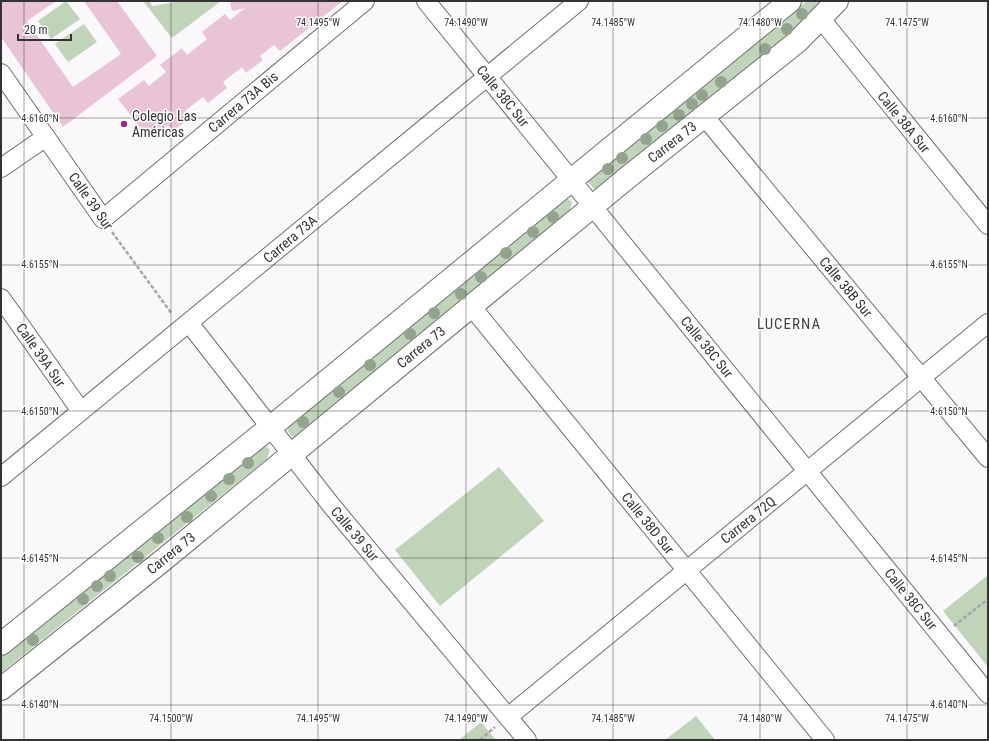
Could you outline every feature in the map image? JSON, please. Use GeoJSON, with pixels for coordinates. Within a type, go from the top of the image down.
{"type":"FeatureCollection","features":[{"type":"Feature","properties":{"kind":"street","name":"Carrera 73A Bis"},"geometry":{"type":"LineString","coordinates":[[103,219],[365,1]]}},
{"type":"Feature","properties":{"kind":"street","name":"Calle 38C Sur"},"geometry":{"type":"LineString","coordinates":[[426,1],[988,694]]}},
{"type":"Feature","properties":{"kind":"street","name":"Carrera 73A"},"geometry":{"type":"LineString","coordinates":[[1,477],[579,1]]}},
{"type":"Feature","properties":{"kind":"street"},"geometry":{"type":"LineString","coordinates":[[1,644],[270,428],[790,1]]}},
{"type":"Feature","properties":{"kind":"street","name":"Carrera 73"},"geometry":{"type":"LineString","coordinates":[[1,688],[132,585],[593,206],[797,42],[837,1]]}},
{"type":"Feature","properties":{"kind":"street","name":"Calle 38A Sur"},"geometry":{"type":"LineString","coordinates":[[821,19],[988,225]]}},
{"type":"Feature","properties":{"kind":"street","name":"Calle 39 Sur"},"geometry":{"type":"LineString","coordinates":[[1,73],[103,219]]}},
{"type":"Feature","properties":{"kind":"street","name":"Calle 38B Sur"},"geometry":{"type":"LineString","coordinates":[[704,116],[988,458]]}},
{"type":"Feature","properties":{"kind":"street"},"geometry":{"type":"LineString","coordinates":[[1,168],[46,137]]}},
{"type":"Feature","properties":{"kind":"street","name":"Calle 39A Sur"},"geometry":{"type":"LineString","coordinates":[[1,298],[81,411]]}},
{"type":"Feature","properties":{"kind":"street","name":"Calle 38D Sur"},"geometry":{"type":"LineString","coordinates":[[471,306],[824,740]]}},
{"type":"Feature","properties":{"kind":"street","name":"Carrera 72Q"},"geometry":{"type":"LineString","coordinates":[[508,717],[988,323]]}},
{"type":"Feature","properties":{"kind":"street","name":"Calle 39 Sur"},"geometry":{"type":"LineString","coordinates":[[185,326],[527,740]]}},
{"type":"Feature","properties":{"kind":"path","name":"Calle 39 Sur"},"geometry":{"type":"LineString","coordinates":[[103,219],[185,326]]}},
{"type":"Feature","properties":{"kind":"path"},"geometry":{"type":"LineString","coordinates":[[941,636],[988,598]]}},
{"type":"Feature","properties":{"kind":"green space"},"geometry":{"type":"Polygon","coordinates":[[[66,1],[80,19],[51,39],[38,21],[66,1]]]}},
{"type":"Feature","properties":{"kind":"green space"},"geometry":{"type":"Polygon","coordinates":[[[143,1],[150,1],[152,6],[182,1],[221,1],[172,38],[143,1]]]}},
{"type":"Feature","properties":{"kind":"green space"},"geometry":{"type":"Polygon","coordinates":[[[807,1],[822,1],[783,44],[596,191],[585,179],[807,1]]]}},
{"type":"Feature","properties":{"kind":"green space"},"geometry":{"type":"Polygon","coordinates":[[[84,24],[97,42],[68,62],[55,44],[84,24]]]}},
{"type":"Feature","properties":{"kind":"green space"},"geometry":{"type":"Polygon","coordinates":[[[566,197],[572,202],[570,210],[299,436],[291,436],[288,431],[288,427],[566,197]]]}},
{"type":"Feature","properties":{"kind":"green space"},"geometry":{"type":"Polygon","coordinates":[[[263,445],[270,450],[267,459],[1,673],[1,654],[263,445]]]}},
{"type":"Feature","properties":{"kind":"green space"},"geometry":{"type":"Polygon","coordinates":[[[499,467],[544,521],[440,606],[395,550],[499,467]]]}},
{"type":"Feature","properties":{"kind":"green space"},"geometry":{"type":"Polygon","coordinates":[[[988,575],[988,667],[943,611],[988,575]]]}},
{"type":"Feature","properties":{"kind":"green space"},"geometry":{"type":"Polygon","coordinates":[[[696,716],[715,740],[665,740],[696,716]]]}},
{"type":"Feature","properties":{"kind":"green space"},"geometry":{"type":"Polygon","coordinates":[[[481,722],[496,740],[459,740],[481,722]]]}},
{"type":"Feature","properties":{"kind":"building"},"geometry":{"type":"Polygon","coordinates":[[[1,1],[56,1],[27,21],[73,87],[121,54],[84,1],[117,1],[157,56],[63,127],[1,37],[1,1]]]}},
{"type":"Feature","properties":{"kind":"building"},"geometry":{"type":"Polygon","coordinates":[[[230,1],[343,1],[280,51],[274,45],[260,56],[263,60],[246,73],[242,67],[223,82],[227,88],[208,103],[203,97],[185,111],[190,118],[173,131],[168,125],[149,139],[118,99],[144,80],[149,86],[166,72],[160,65],[182,48],[187,55],[207,39],[202,32],[225,14],[230,20],[245,8],[232,11],[230,1]]]}},
{"type":"Feature","properties":{"kind":"place","name":"Colegio Las Américas"},"geometry":{"type":"Point","coordinates":[124,124]}},
{"type":"Feature","properties":{"kind":"district","name":"LUCERNA"},"geometry":{"type":"Point","coordinates":[789,324]}}]}
